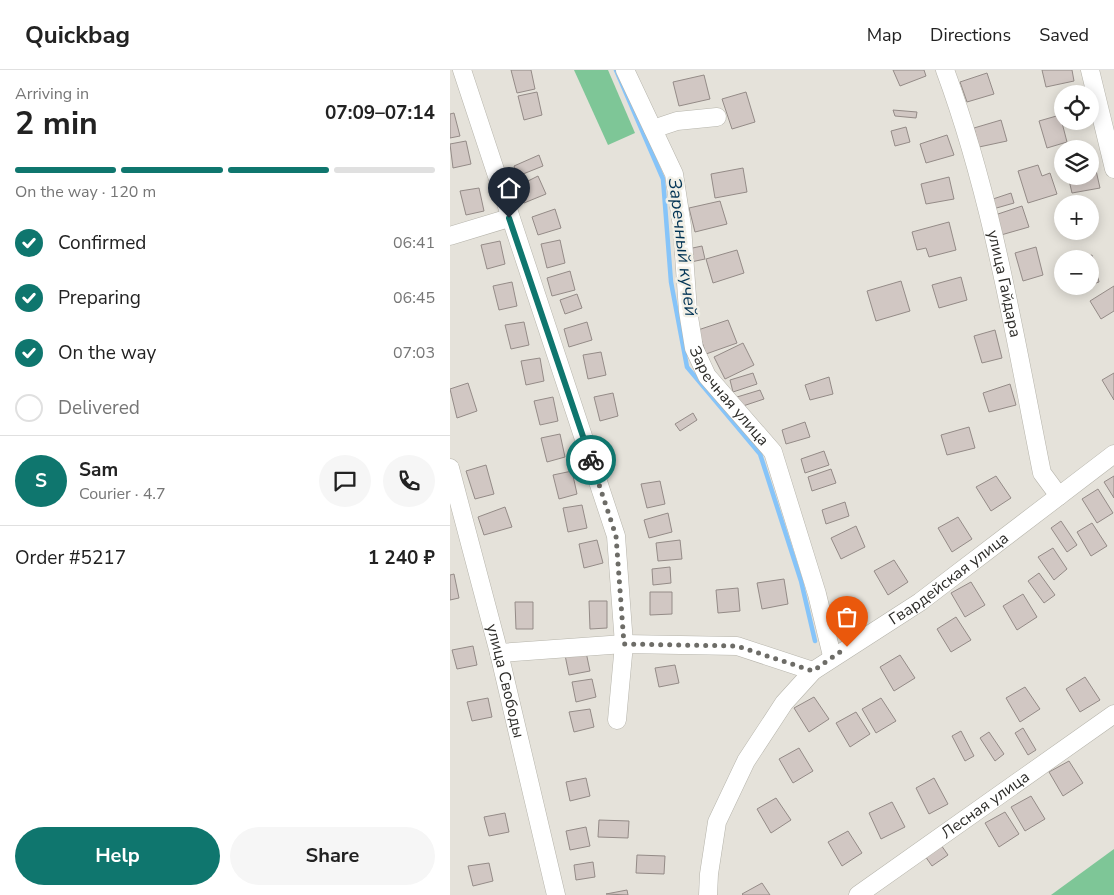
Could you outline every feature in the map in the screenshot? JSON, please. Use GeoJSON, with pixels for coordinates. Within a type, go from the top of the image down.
{"type":"FeatureCollection","features":[{"type":"Feature","properties":{"kind":"street"},"geometry":{"type":"LineString","coordinates":[[462,70],[509,218],[616,536],[624,644],[616,720]]}},
{"type":"Feature","properties":{"kind":"street","name":"Заречная улица"},"geometry":{"type":"LineString","coordinates":[[626,70],[674,174],[682,226],[688,311],[694,348],[707,376],[773,452],[817,594],[832,656]]}},
{"type":"Feature","properties":{"kind":"street","name":"улица Гайдара"},"geometry":{"type":"LineString","coordinates":[[945,70],[971,146],[1007,296],[1042,473],[1059,496]]}},
{"type":"Feature","properties":{"kind":"street"},"geometry":{"type":"LineString","coordinates":[[1090,70],[1114,169]]}},
{"type":"Feature","properties":{"kind":"street"},"geometry":{"type":"LineString","coordinates":[[653,129],[677,120],[717,117]]}},
{"type":"Feature","properties":{"kind":"street"},"geometry":{"type":"LineString","coordinates":[[450,236],[509,218]]}},
{"type":"Feature","properties":{"kind":"street","name":"Гвардейская улица"},"geometry":{"type":"LineString","coordinates":[[708,895],[708,874],[717,822],[746,761],[784,704],[813,671],[832,656],[920,602],[1114,454]]}},
{"type":"Feature","properties":{"kind":"street","name":"улица Свободы"},"geometry":{"type":"LineString","coordinates":[[450,468],[499,653],[556,895]]}},
{"type":"Feature","properties":{"kind":"street"},"geometry":{"type":"LineString","coordinates":[[499,653],[624,644],[737,646],[813,671]]}},
{"type":"Feature","properties":{"kind":"street","name":"Лесная улица"},"geometry":{"type":"LineString","coordinates":[[858,895],[1114,714]]}},
{"type":"Feature","properties":{"kind":"green space"},"geometry":{"type":"Polygon","coordinates":[[[574,70],[608,70],[635,133],[608,145],[574,70]]]}},
{"type":"Feature","properties":{"kind":"green space"},"geometry":{"type":"Polygon","coordinates":[[[1114,849],[1114,895],[1051,895],[1114,849]]]}},
{"type":"Feature","properties":{"kind":"building"},"geometry":{"type":"Polygon","coordinates":[[[511,70],[531,70],[535,89],[517,93],[511,70]]]}},
{"type":"Feature","properties":{"kind":"building"},"geometry":{"type":"Polygon","coordinates":[[[893,70],[924,70],[926,76],[900,86],[893,70]]]}},
{"type":"Feature","properties":{"kind":"building"},"geometry":{"type":"Polygon","coordinates":[[[1042,70],[1072,70],[1074,81],[1046,87],[1042,70]]]}},
{"type":"Feature","properties":{"kind":"building"},"geometry":{"type":"Polygon","coordinates":[[[987,73],[994,94],[967,102],[960,82],[987,73]]]}},
{"type":"Feature","properties":{"kind":"building"},"geometry":{"type":"Polygon","coordinates":[[[704,75],[710,99],[679,106],[673,82],[704,75]]]}},
{"type":"Feature","properties":{"kind":"building"},"geometry":{"type":"Polygon","coordinates":[[[537,92],[542,115],[524,120],[518,96],[537,92]]]}},
{"type":"Feature","properties":{"kind":"building"},"geometry":{"type":"Polygon","coordinates":[[[746,92],[755,122],[732,129],[722,99],[746,92]]]}},
{"type":"Feature","properties":{"kind":"building"},"geometry":{"type":"Polygon","coordinates":[[[893,110],[917,112],[916,118],[895,116],[893,110]]]}},
{"type":"Feature","properties":{"kind":"building"},"geometry":{"type":"Polygon","coordinates":[[[454,113],[460,136],[450,138],[450,114],[454,113]]]}},
{"type":"Feature","properties":{"kind":"building"},"geometry":{"type":"Polygon","coordinates":[[[1054,117],[1054,130],[1064,130],[1066,140],[1054,140],[1054,146],[1047,148],[1039,121],[1054,117]]]}},
{"type":"Feature","properties":{"kind":"building"},"geometry":{"type":"Polygon","coordinates":[[[1001,120],[1007,141],[979,147],[974,128],[1001,120]]]}},
{"type":"Feature","properties":{"kind":"building"},"geometry":{"type":"Polygon","coordinates":[[[906,127],[910,142],[895,146],[891,131],[906,127]]]}},
{"type":"Feature","properties":{"kind":"building"},"geometry":{"type":"Polygon","coordinates":[[[947,135],[954,155],[926,163],[920,144],[947,135]]]}},
{"type":"Feature","properties":{"kind":"building"},"geometry":{"type":"Polygon","coordinates":[[[466,141],[471,164],[453,168],[450,144],[466,141]]]}},
{"type":"Feature","properties":{"kind":"building"},"geometry":{"type":"Polygon","coordinates":[[[539,155],[543,166],[518,176],[514,166],[539,155]]]}},
{"type":"Feature","properties":{"kind":"building"},"geometry":{"type":"Polygon","coordinates":[[[1038,165],[1042,176],[1050,173],[1057,194],[1028,203],[1018,171],[1038,165]]]}},
{"type":"Feature","properties":{"kind":"building"},"geometry":{"type":"Polygon","coordinates":[[[743,168],[747,192],[715,198],[711,174],[743,168]]]}},
{"type":"Feature","properties":{"kind":"building"},"geometry":{"type":"Polygon","coordinates":[[[538,176],[546,194],[524,203],[516,187],[538,176]]]}},
{"type":"Feature","properties":{"kind":"building"},"geometry":{"type":"Polygon","coordinates":[[[949,177],[954,199],[926,204],[921,184],[949,177]]]}},
{"type":"Feature","properties":{"kind":"building"},"geometry":{"type":"Polygon","coordinates":[[[1099,184],[1100,188],[1072,193],[1070,185],[1099,184]]]}},
{"type":"Feature","properties":{"kind":"building"},"geometry":{"type":"Polygon","coordinates":[[[479,188],[484,211],[466,215],[460,191],[479,188]]]}},
{"type":"Feature","properties":{"kind":"building"},"geometry":{"type":"Polygon","coordinates":[[[1011,193],[1014,203],[993,209],[990,200],[1011,193]]]}},
{"type":"Feature","properties":{"kind":"building"},"geometry":{"type":"Polygon","coordinates":[[[720,201],[727,224],[695,232],[689,208],[720,201]]]}},
{"type":"Feature","properties":{"kind":"building"},"geometry":{"type":"Polygon","coordinates":[[[1022,206],[1029,227],[1001,235],[995,215],[1022,206]]]}},
{"type":"Feature","properties":{"kind":"building"},"geometry":{"type":"Polygon","coordinates":[[[555,209],[561,228],[538,235],[532,217],[555,209]]]}},
{"type":"Feature","properties":{"kind":"building"},"geometry":{"type":"Polygon","coordinates":[[[949,222],[956,250],[929,257],[926,248],[917,250],[912,232],[949,222]]]}},
{"type":"Feature","properties":{"kind":"building"},"geometry":{"type":"Polygon","coordinates":[[[560,240],[565,263],[547,268],[541,244],[560,240]]]}},
{"type":"Feature","properties":{"kind":"building"},"geometry":{"type":"Polygon","coordinates":[[[500,241],[505,264],[487,269],[481,245],[500,241]]]}},
{"type":"Feature","properties":{"kind":"building"},"geometry":{"type":"Polygon","coordinates":[[[702,246],[705,259],[691,262],[688,249],[702,246]]]}},
{"type":"Feature","properties":{"kind":"building"},"geometry":{"type":"Polygon","coordinates":[[[1036,247],[1043,275],[1023,281],[1015,253],[1036,247]]]}},
{"type":"Feature","properties":{"kind":"building"},"geometry":{"type":"Polygon","coordinates":[[[737,250],[744,273],[713,283],[706,259],[737,250]]]}},
{"type":"Feature","properties":{"kind":"building"},"geometry":{"type":"Polygon","coordinates":[[[570,271],[575,290],[552,296],[547,278],[570,271]]]}},
{"type":"Feature","properties":{"kind":"building"},"geometry":{"type":"Polygon","coordinates":[[[961,277],[967,300],[939,308],[932,285],[961,277]]]}},
{"type":"Feature","properties":{"kind":"building"},"geometry":{"type":"Polygon","coordinates":[[[901,281],[910,311],[876,321],[867,291],[901,281]]]}},
{"type":"Feature","properties":{"kind":"building"},"geometry":{"type":"Polygon","coordinates":[[[512,282],[517,306],[499,310],[493,286],[512,282]]]}},
{"type":"Feature","properties":{"kind":"building"},"geometry":{"type":"Polygon","coordinates":[[[1114,286],[1114,311],[1101,319],[1090,301],[1114,286]]]}},
{"type":"Feature","properties":{"kind":"building"},"geometry":{"type":"Polygon","coordinates":[[[577,294],[582,308],[565,314],[560,300],[577,294]]]}},
{"type":"Feature","properties":{"kind":"building"},"geometry":{"type":"Polygon","coordinates":[[[728,320],[737,343],[706,354],[698,330],[728,320]]]}},
{"type":"Feature","properties":{"kind":"building"},"geometry":{"type":"Polygon","coordinates":[[[524,322],[529,345],[511,349],[505,325],[524,322]]]}},
{"type":"Feature","properties":{"kind":"building"},"geometry":{"type":"Polygon","coordinates":[[[587,322],[592,340],[569,347],[564,329],[587,322]]]}},
{"type":"Feature","properties":{"kind":"building"},"geometry":{"type":"Polygon","coordinates":[[[995,330],[1002,358],[982,363],[974,336],[995,330]]]}},
{"type":"Feature","properties":{"kind":"building"},"geometry":{"type":"Polygon","coordinates":[[[743,343],[754,365],[725,379],[714,357],[743,343]]]}},
{"type":"Feature","properties":{"kind":"building"},"geometry":{"type":"Polygon","coordinates":[[[601,352],[606,375],[588,379],[583,355],[601,352]]]}},
{"type":"Feature","properties":{"kind":"building"},"geometry":{"type":"Polygon","coordinates":[[[540,358],[544,381],[526,385],[521,361],[540,358]]]}},
{"type":"Feature","properties":{"kind":"building"},"geometry":{"type":"Polygon","coordinates":[[[753,373],[757,384],[733,392],[730,380],[753,373]]]}},
{"type":"Feature","properties":{"kind":"building"},"geometry":{"type":"Polygon","coordinates":[[[1114,373],[1114,400],[1102,380],[1114,373]]]}},
{"type":"Feature","properties":{"kind":"building"},"geometry":{"type":"Polygon","coordinates":[[[829,377],[833,394],[810,400],[805,385],[829,377]]]}},
{"type":"Feature","properties":{"kind":"building"},"geometry":{"type":"Polygon","coordinates":[[[468,383],[477,411],[457,418],[450,389],[468,383]]]}},
{"type":"Feature","properties":{"kind":"building"},"geometry":{"type":"Polygon","coordinates":[[[1010,384],[1016,405],[989,412],[983,393],[1010,384]]]}},
{"type":"Feature","properties":{"kind":"building"},"geometry":{"type":"Polygon","coordinates":[[[760,390],[764,399],[740,407],[737,397],[760,390]]]}},
{"type":"Feature","properties":{"kind":"building"},"geometry":{"type":"Polygon","coordinates":[[[613,393],[618,416],[600,421],[594,397],[613,393]]]}},
{"type":"Feature","properties":{"kind":"building"},"geometry":{"type":"Polygon","coordinates":[[[553,397],[558,421],[540,425],[534,401],[553,397]]]}},
{"type":"Feature","properties":{"kind":"building"},"geometry":{"type":"Polygon","coordinates":[[[693,413],[697,420],[680,431],[675,424],[693,413]]]}},
{"type":"Feature","properties":{"kind":"building"},"geometry":{"type":"Polygon","coordinates":[[[805,422],[810,437],[786,444],[782,430],[805,422]]]}},
{"type":"Feature","properties":{"kind":"building"},"geometry":{"type":"Polygon","coordinates":[[[969,427],[975,448],[947,455],[941,435],[969,427]]]}},
{"type":"Feature","properties":{"kind":"building"},"geometry":{"type":"Polygon","coordinates":[[[560,434],[565,457],[547,462],[541,438],[560,434]]]}},
{"type":"Feature","properties":{"kind":"building"},"geometry":{"type":"Polygon","coordinates":[[[824,451],[829,465],[805,473],[801,459],[824,451]]]}},
{"type":"Feature","properties":{"kind":"building"},"geometry":{"type":"Polygon","coordinates":[[[486,465],[494,494],[475,499],[466,471],[486,465]]]}},
{"type":"Feature","properties":{"kind":"building"},"geometry":{"type":"Polygon","coordinates":[[[831,469],[836,483],[812,491],[808,477],[831,469]]]}},
{"type":"Feature","properties":{"kind":"building"},"geometry":{"type":"Polygon","coordinates":[[[572,471],[577,494],[559,499],[553,475],[572,471]]]}},
{"type":"Feature","properties":{"kind":"building"},"geometry":{"type":"Polygon","coordinates":[[[996,476],[1011,498],[991,511],[976,487],[996,476]]]}},
{"type":"Feature","properties":{"kind":"building"},"geometry":{"type":"Polygon","coordinates":[[[1114,476],[1114,498],[1104,482],[1114,476]]]}},
{"type":"Feature","properties":{"kind":"building"},"geometry":{"type":"Polygon","coordinates":[[[660,481],[665,504],[647,508],[641,484],[660,481]]]}},
{"type":"Feature","properties":{"kind":"building"},"geometry":{"type":"Polygon","coordinates":[[[1098,489],[1113,513],[1097,523],[1082,499],[1098,489]]]}},
{"type":"Feature","properties":{"kind":"building"},"geometry":{"type":"Polygon","coordinates":[[[845,502],[849,516],[826,524],[822,510],[845,502]]]}},
{"type":"Feature","properties":{"kind":"building"},"geometry":{"type":"Polygon","coordinates":[[[582,505],[587,528],[568,532],[563,508],[582,505]]]}},
{"type":"Feature","properties":{"kind":"building"},"geometry":{"type":"Polygon","coordinates":[[[505,507],[512,527],[484,535],[478,517],[505,507]]]}},
{"type":"Feature","properties":{"kind":"building"},"geometry":{"type":"Polygon","coordinates":[[[668,513],[672,532],[649,538],[644,520],[668,513]]]}},
{"type":"Feature","properties":{"kind":"building"},"geometry":{"type":"Polygon","coordinates":[[[958,517],[972,539],[952,552],[938,528],[958,517]]]}},
{"type":"Feature","properties":{"kind":"building"},"geometry":{"type":"Polygon","coordinates":[[[1061,521],[1077,545],[1067,552],[1051,528],[1061,521]]]}},
{"type":"Feature","properties":{"kind":"building"},"geometry":{"type":"Polygon","coordinates":[[[1092,523],[1107,546],[1091,556],[1077,532],[1092,523]]]}},
{"type":"Feature","properties":{"kind":"building"},"geometry":{"type":"Polygon","coordinates":[[[856,526],[865,547],[841,559],[831,538],[856,526]]]}},
{"type":"Feature","properties":{"kind":"building"},"geometry":{"type":"Polygon","coordinates":[[[597,540],[603,563],[584,568],[579,544],[597,540]]]}},
{"type":"Feature","properties":{"kind":"building"},"geometry":{"type":"Polygon","coordinates":[[[680,540],[682,559],[658,561],[656,543],[680,540]]]}},
{"type":"Feature","properties":{"kind":"building"},"geometry":{"type":"Polygon","coordinates":[[[1053,548],[1067,569],[1054,580],[1038,557],[1053,548]]]}},
{"type":"Feature","properties":{"kind":"building"},"geometry":{"type":"Polygon","coordinates":[[[894,560],[908,582],[888,595],[874,571],[894,560]]]}},
{"type":"Feature","properties":{"kind":"building"},"geometry":{"type":"Polygon","coordinates":[[[670,567],[671,583],[653,585],[652,569],[670,567]]]}},
{"type":"Feature","properties":{"kind":"building"},"geometry":{"type":"Polygon","coordinates":[[[1039,573],[1055,595],[1044,603],[1028,581],[1039,573]]]}},
{"type":"Feature","properties":{"kind":"building"},"geometry":{"type":"Polygon","coordinates":[[[454,574],[459,598],[450,600],[450,575],[454,574]]]}},
{"type":"Feature","properties":{"kind":"building"},"geometry":{"type":"Polygon","coordinates":[[[784,579],[788,604],[762,609],[757,583],[784,579]]]}},
{"type":"Feature","properties":{"kind":"building"},"geometry":{"type":"Polygon","coordinates":[[[971,582],[985,605],[965,617],[951,593],[971,582]]]}},
{"type":"Feature","properties":{"kind":"building"},"geometry":{"type":"Polygon","coordinates":[[[738,588],[740,611],[718,613],[716,590],[738,588]]]}},
{"type":"Feature","properties":{"kind":"building"},"geometry":{"type":"Polygon","coordinates":[[[650,592],[672,592],[672,614],[650,615],[650,592]]]}},
{"type":"Feature","properties":{"kind":"building"},"geometry":{"type":"Polygon","coordinates":[[[1023,594],[1037,617],[1017,630],[1003,606],[1023,594]]]}},
{"type":"Feature","properties":{"kind":"building"},"geometry":{"type":"Polygon","coordinates":[[[589,601],[607,601],[607,628],[590,629],[589,601]]]}},
{"type":"Feature","properties":{"kind":"building"},"geometry":{"type":"Polygon","coordinates":[[[515,602],[533,602],[533,629],[516,629],[515,602]]]}},
{"type":"Feature","properties":{"kind":"building"},"geometry":{"type":"Polygon","coordinates":[[[956,617],[971,640],[951,652],[937,629],[956,617]]]}},
{"type":"Feature","properties":{"kind":"building"},"geometry":{"type":"Polygon","coordinates":[[[473,646],[477,665],[457,669],[452,650],[473,646]]]}},
{"type":"Feature","properties":{"kind":"building"},"geometry":{"type":"Polygon","coordinates":[[[586,652],[590,671],[569,675],[565,655],[586,652]]]}},
{"type":"Feature","properties":{"kind":"building"},"geometry":{"type":"Polygon","coordinates":[[[900,655],[915,678],[894,691],[880,667],[900,655]]]}},
{"type":"Feature","properties":{"kind":"building"},"geometry":{"type":"Polygon","coordinates":[[[675,665],[679,683],[659,687],[655,668],[675,665]]]}},
{"type":"Feature","properties":{"kind":"building"},"geometry":{"type":"Polygon","coordinates":[[[1085,677],[1100,700],[1080,712],[1066,689],[1085,677]]]}},
{"type":"Feature","properties":{"kind":"building"},"geometry":{"type":"Polygon","coordinates":[[[592,679],[596,697],[576,702],[572,682],[592,679]]]}},
{"type":"Feature","properties":{"kind":"building"},"geometry":{"type":"Polygon","coordinates":[[[1025,687],[1040,709],[1020,722],[1006,698],[1025,687]]]}},
{"type":"Feature","properties":{"kind":"building"},"geometry":{"type":"Polygon","coordinates":[[[814,697],[829,719],[809,732],[794,708],[814,697]]]}},
{"type":"Feature","properties":{"kind":"building"},"geometry":{"type":"Polygon","coordinates":[[[488,698],[492,717],[472,721],[467,702],[488,698]]]}},
{"type":"Feature","properties":{"kind":"building"},"geometry":{"type":"Polygon","coordinates":[[[881,698],[896,721],[876,733],[862,709],[881,698]]]}},
{"type":"Feature","properties":{"kind":"building"},"geometry":{"type":"Polygon","coordinates":[[[590,709],[594,727],[574,732],[569,712],[590,709]]]}},
{"type":"Feature","properties":{"kind":"building"},"geometry":{"type":"Polygon","coordinates":[[[856,712],[870,734],[850,747],[836,723],[856,712]]]}},
{"type":"Feature","properties":{"kind":"building"},"geometry":{"type":"Polygon","coordinates":[[[1023,728],[1036,750],[1028,755],[1015,733],[1023,728]]]}},
{"type":"Feature","properties":{"kind":"building"},"geometry":{"type":"Polygon","coordinates":[[[961,731],[974,756],[965,761],[952,736],[961,731]]]}},
{"type":"Feature","properties":{"kind":"building"},"geometry":{"type":"Polygon","coordinates":[[[989,732],[1004,754],[995,761],[980,738],[989,732]]]}},
{"type":"Feature","properties":{"kind":"building"},"geometry":{"type":"Polygon","coordinates":[[[799,748],[813,771],[793,783],[779,759],[799,748]]]}},
{"type":"Feature","properties":{"kind":"building"},"geometry":{"type":"Polygon","coordinates":[[[1069,761],[1083,783],[1063,796],[1049,772],[1069,761]]]}},
{"type":"Feature","properties":{"kind":"building"},"geometry":{"type":"Polygon","coordinates":[[[586,778],[590,796],[570,801],[566,782],[586,778]]]}},
{"type":"Feature","properties":{"kind":"building"},"geometry":{"type":"Polygon","coordinates":[[[934,778],[948,804],[929,814],[916,788],[934,778]]]}},
{"type":"Feature","properties":{"kind":"building"},"geometry":{"type":"Polygon","coordinates":[[[1031,796],[1045,819],[1025,831],[1011,807],[1031,796]]]}},
{"type":"Feature","properties":{"kind":"building"},"geometry":{"type":"Polygon","coordinates":[[[776,798],[791,820],[771,833],[757,809],[776,798]]]}},
{"type":"Feature","properties":{"kind":"building"},"geometry":{"type":"Polygon","coordinates":[[[892,802],[905,827],[881,839],[869,813],[892,802]]]}},
{"type":"Feature","properties":{"kind":"building"},"geometry":{"type":"Polygon","coordinates":[[[1005,812],[1019,834],[999,847],[985,823],[1005,812]]]}},
{"type":"Feature","properties":{"kind":"building"},"geometry":{"type":"Polygon","coordinates":[[[505,813],[509,832],[489,836],[484,817],[505,813]]]}},
{"type":"Feature","properties":{"kind":"building"},"geometry":{"type":"Polygon","coordinates":[[[599,820],[629,821],[628,838],[598,837],[599,820]]]}},
{"type":"Feature","properties":{"kind":"building"},"geometry":{"type":"Polygon","coordinates":[[[586,827],[590,846],[570,850],[566,831],[586,827]]]}},
{"type":"Feature","properties":{"kind":"building"},"geometry":{"type":"Polygon","coordinates":[[[848,831],[862,853],[842,866],[828,842],[848,831]]]}},
{"type":"Feature","properties":{"kind":"building"},"geometry":{"type":"Polygon","coordinates":[[[941,845],[948,855],[932,866],[925,856],[941,845]]]}},
{"type":"Feature","properties":{"kind":"building"},"geometry":{"type":"Polygon","coordinates":[[[637,855],[665,856],[664,874],[636,873],[637,855]]]}},
{"type":"Feature","properties":{"kind":"building"},"geometry":{"type":"Polygon","coordinates":[[[593,862],[595,877],[576,880],[574,865],[593,862]]]}},
{"type":"Feature","properties":{"kind":"building"},"geometry":{"type":"Polygon","coordinates":[[[489,863],[493,881],[473,886],[468,866],[489,863]]]}},
{"type":"Feature","properties":{"kind":"building"},"geometry":{"type":"Polygon","coordinates":[[[762,883],[770,895],[742,894],[762,883]]]}},
{"type":"Feature","properties":{"kind":"building"},"geometry":{"type":"Polygon","coordinates":[[[627,890],[628,895],[606,894],[627,890]]]}},
{"type":"Feature","properties":{"kind":"waterway","name":"Заречный кучей"},"geometry":{"type":"LineString","coordinates":[[616,70],[663,179],[671,282],[687,367],[760,454],[801,581],[815,641]]}},
{"type":"Feature","properties":{"kind":"way so far"},"geometry":{"type":"LineString","coordinates":[[591,460],[616,536],[624,644],[737,646],[813,671],[847,647]]}},
{"type":"Feature","properties":{"kind":"route"},"geometry":{"type":"LineString","coordinates":[[509,218],[591,460]]}}]}
